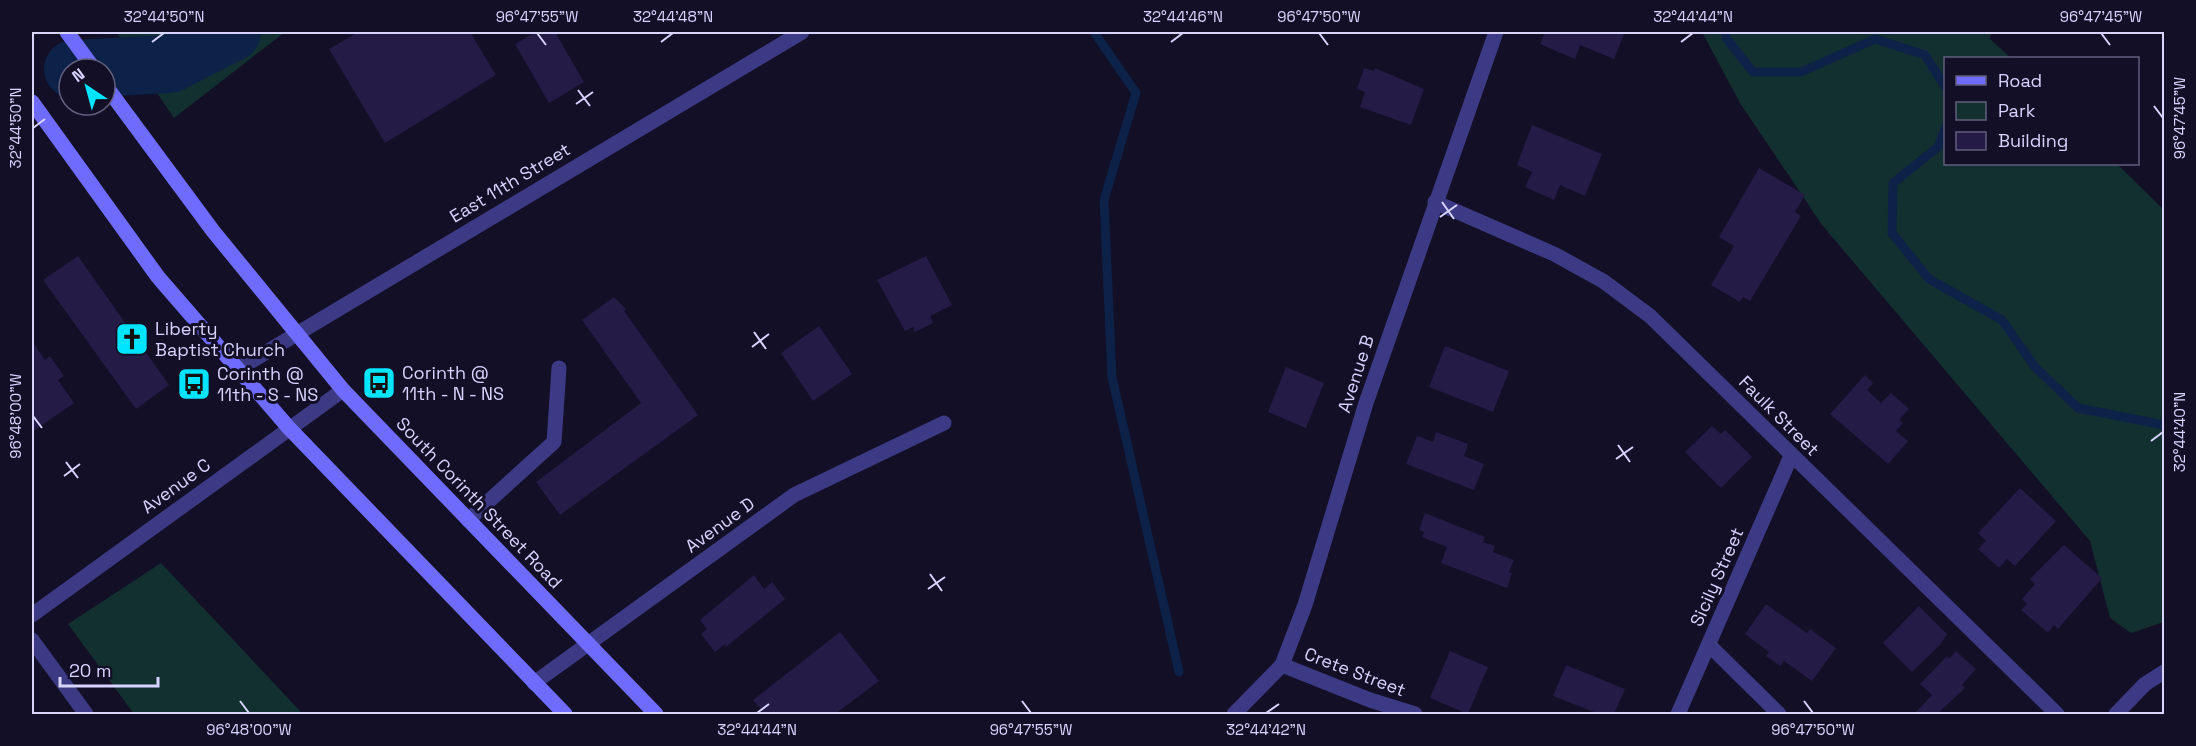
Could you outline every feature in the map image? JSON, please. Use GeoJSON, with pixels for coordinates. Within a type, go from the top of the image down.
{"type":"FeatureCollection","features":[{"type":"Feature","properties":{"kind":"main road"},"geometry":{"type":"LineString","coordinates":[[67,32],[85,57]]}},
{"type":"Feature","properties":{"kind":"main road"},"geometry":{"type":"LineString","coordinates":[[32,102],[158,277],[289,428],[565,714]]}},
{"type":"Feature","properties":{"kind":"main road","name":"South Corinth Street Road"},"geometry":{"type":"LineString","coordinates":[[117,102],[213,231],[343,390],[656,714]]}},
{"type":"Feature","properties":{"kind":"street","name":"East 11th Street"},"geometry":{"type":"LineString","coordinates":[[238,369],[802,32]]}},
{"type":"Feature","properties":{"kind":"street","name":"Avenue B"},"geometry":{"type":"LineString","coordinates":[[1234,714],[1282,665],[1305,605],[1366,403],[1496,32]]}},
{"type":"Feature","properties":{"kind":"street","name":"Faulk Street"},"geometry":{"type":"LineString","coordinates":[[1435,202],[1554,254],[1604,281],[1650,316],[2057,714]]}},
{"type":"Feature","properties":{"kind":"street"},"geometry":{"type":"LineString","coordinates":[[468,520],[554,442],[559,368]]}},
{"type":"Feature","properties":{"kind":"street","name":"Avenue C"},"geometry":{"type":"LineString","coordinates":[[32,615],[343,390]]}},
{"type":"Feature","properties":{"kind":"street","name":"Avenue D"},"geometry":{"type":"LineString","coordinates":[[534,683],[795,495],[944,423]]}},
{"type":"Feature","properties":{"kind":"street","name":"Sicily Street"},"geometry":{"type":"LineString","coordinates":[[1677,714],[1791,456]]}},
{"type":"Feature","properties":{"kind":"street"},"geometry":{"type":"LineString","coordinates":[[32,640],[86,714]]}},
{"type":"Feature","properties":{"kind":"street"},"geometry":{"type":"LineString","coordinates":[[1709,645],[1779,714]]}},
{"type":"Feature","properties":{"kind":"street","name":"Crete Street"},"geometry":{"type":"LineString","coordinates":[[1282,665],[1370,700],[1415,714]]}},
{"type":"Feature","properties":{"kind":"street"},"geometry":{"type":"LineString","coordinates":[[2116,714],[2145,684],[2164,672]]}},
{"type":"Feature","properties":{"kind":"green space"},"geometry":{"type":"Polygon","coordinates":[[[116,32],[285,32],[174,118],[116,32]]]}},
{"type":"Feature","properties":{"kind":"green space"},"geometry":{"type":"Polygon","coordinates":[[[1702,32],[1991,32],[1990,39],[2010,57],[1944,57],[1944,165],[2118,165],[2164,210],[2164,622],[2131,633],[2110,618],[2090,541],[1822,225],[1740,103],[1702,32]]]}},
{"type":"Feature","properties":{"kind":"green space"},"geometry":{"type":"Polygon","coordinates":[[[161,563],[303,714],[134,714],[68,624],[161,563]]]}},
{"type":"Feature","properties":{"kind":"building"},"geometry":{"type":"Polygon","coordinates":[[[358,32],[470,32],[496,75],[385,143],[329,49],[358,32]]]}},
{"type":"Feature","properties":{"kind":"building"},"geometry":{"type":"Polygon","coordinates":[[[536,32],[555,32],[584,82],[549,103],[515,44],[536,32]]]}},
{"type":"Feature","properties":{"kind":"building"},"geometry":{"type":"Polygon","coordinates":[[[1545,32],[1617,32],[1624,34],[1614,59],[1580,45],[1575,59],[1540,44],[1545,32]]]}},
{"type":"Feature","properties":{"kind":"building"},"geometry":{"type":"Polygon","coordinates":[[[1364,68],[1374,71],[1375,68],[1424,89],[1411,125],[1360,107],[1365,92],[1357,89],[1364,68]]]}},
{"type":"Feature","properties":{"kind":"building"},"geometry":{"type":"Polygon","coordinates":[[[1532,125],[1602,154],[1585,196],[1560,185],[1554,200],[1525,187],[1532,172],[1517,165],[1532,125]]]}},
{"type":"Feature","properties":{"kind":"building"},"geometry":{"type":"Polygon","coordinates":[[[1759,168],[1805,195],[1795,212],[1801,216],[1750,301],[1743,297],[1740,302],[1711,285],[1734,246],[1719,237],[1759,168]]]}},
{"type":"Feature","properties":{"kind":"building"},"geometry":{"type":"Polygon","coordinates":[[[78,256],[169,385],[136,409],[43,280],[78,256]]]}},
{"type":"Feature","properties":{"kind":"building"},"geometry":{"type":"Polygon","coordinates":[[[926,256],[952,305],[930,316],[933,323],[915,332],[913,327],[905,331],[877,280],[926,256]]]}},
{"type":"Feature","properties":{"kind":"building"},"geometry":{"type":"Polygon","coordinates":[[[614,297],[626,309],[624,311],[698,415],[560,515],[536,482],[641,403],[582,320],[614,297]]]}},
{"type":"Feature","properties":{"kind":"building"},"geometry":{"type":"Polygon","coordinates":[[[819,326],[852,374],[813,401],[781,353],[819,326]]]}},
{"type":"Feature","properties":{"kind":"building"},"geometry":{"type":"Polygon","coordinates":[[[32,341],[45,360],[50,356],[64,376],[58,380],[74,403],[32,432],[32,341]]]}},
{"type":"Feature","properties":{"kind":"building"},"geometry":{"type":"Polygon","coordinates":[[[1445,346],[1509,371],[1493,412],[1429,387],[1445,346]]]}},
{"type":"Feature","properties":{"kind":"building"},"geometry":{"type":"Polygon","coordinates":[[[1286,367],[1324,383],[1306,428],[1268,412],[1286,367]]]}},
{"type":"Feature","properties":{"kind":"building"},"geometry":{"type":"Polygon","coordinates":[[[1865,375],[1873,383],[1867,390],[1881,403],[1891,393],[1909,409],[1899,420],[1903,423],[1896,431],[1908,441],[1888,464],[1830,414],[1865,375]]]}},
{"type":"Feature","properties":{"kind":"building"},"geometry":{"type":"Polygon","coordinates":[[[1712,426],[1721,434],[1725,430],[1752,457],[1721,488],[1685,452],[1712,426]]]}},
{"type":"Feature","properties":{"kind":"building"},"geometry":{"type":"Polygon","coordinates":[[[1436,432],[1468,444],[1464,456],[1484,464],[1474,490],[1406,464],[1417,436],[1433,442],[1436,432]]]}},
{"type":"Feature","properties":{"kind":"building"},"geometry":{"type":"Polygon","coordinates":[[[2020,488],[2056,521],[2015,566],[2007,559],[1999,568],[1978,549],[1986,541],[1978,533],[2020,488]]]}},
{"type":"Feature","properties":{"kind":"building"},"geometry":{"type":"Polygon","coordinates":[[[1425,513],[1485,537],[1483,542],[1495,546],[1493,552],[1514,560],[1509,572],[1512,573],[1507,588],[1441,563],[1447,547],[1422,537],[1424,532],[1419,530],[1425,513]]]}},
{"type":"Feature","properties":{"kind":"building"},"geometry":{"type":"Polygon","coordinates":[[[2064,545],[2102,578],[2058,629],[2054,625],[2048,633],[2021,610],[2027,604],[2022,599],[2035,584],[2030,579],[2064,545]]]}},
{"type":"Feature","properties":{"kind":"building"},"geometry":{"type":"Polygon","coordinates":[[[754,575],[764,589],[772,582],[785,599],[726,647],[725,644],[715,652],[701,634],[707,629],[700,620],[754,575]]]}},
{"type":"Feature","properties":{"kind":"building"},"geometry":{"type":"Polygon","coordinates":[[[1766,604],[1807,633],[1810,629],[1836,648],[1812,681],[1784,661],[1780,666],[1766,656],[1769,652],[1745,634],[1766,604]]]}},
{"type":"Feature","properties":{"kind":"building"},"geometry":{"type":"Polygon","coordinates":[[[1919,606],[1947,634],[1940,645],[1912,672],[1883,643],[1919,606]]]}},
{"type":"Feature","properties":{"kind":"building"},"geometry":{"type":"Polygon","coordinates":[[[840,632],[879,681],[835,714],[765,714],[753,700],[840,632]]]}},
{"type":"Feature","properties":{"kind":"building"},"geometry":{"type":"Polygon","coordinates":[[[1450,651],[1488,667],[1468,714],[1430,698],[1450,651]]]}},
{"type":"Feature","properties":{"kind":"building"},"geometry":{"type":"Polygon","coordinates":[[[1956,651],[1976,669],[1962,685],[1965,688],[1937,714],[1919,714],[1916,712],[1932,695],[1920,684],[1947,656],[1949,659],[1956,651]]]}},
{"type":"Feature","properties":{"kind":"building"},"geometry":{"type":"Polygon","coordinates":[[[1566,665],[1625,689],[1614,714],[1599,714],[1553,696],[1566,665]]]}},
{"type":"Feature","properties":{"kind":"waterway"},"geometry":{"type":"LineString","coordinates":[[117,67],[170,64],[232,32]]}},
{"type":"Feature","properties":{"kind":"waterway"},"geometry":{"type":"LineString","coordinates":[[1094,32],[1136,93],[1104,200],[1112,377],[1179,672]]}},
{"type":"Feature","properties":{"kind":"waterway"},"geometry":{"type":"LineString","coordinates":[[1726,32],[1726,38],[1753,72],[1801,72],[1875,39],[1925,55],[1944,85]]}},
{"type":"Feature","properties":{"kind":"waterway"},"geometry":{"type":"LineString","coordinates":[[1944,131],[1938,147],[1893,183],[1892,233],[1929,279],[2002,320],[2035,367],[2078,408],[2164,425]]}},
{"type":"Feature","properties":{"kind":"place","name":"Liberty Baptist Church"},"geometry":{"type":"Point","coordinates":[132,339]}},
{"type":"Feature","properties":{"kind":"place","name":"Corinth @ 11th - N - NS"},"geometry":{"type":"Point","coordinates":[379,383]}},
{"type":"Feature","properties":{"kind":"place","name":"Corinth @ 11th - S - NS"},"geometry":{"type":"Point","coordinates":[194,384]}}]}
